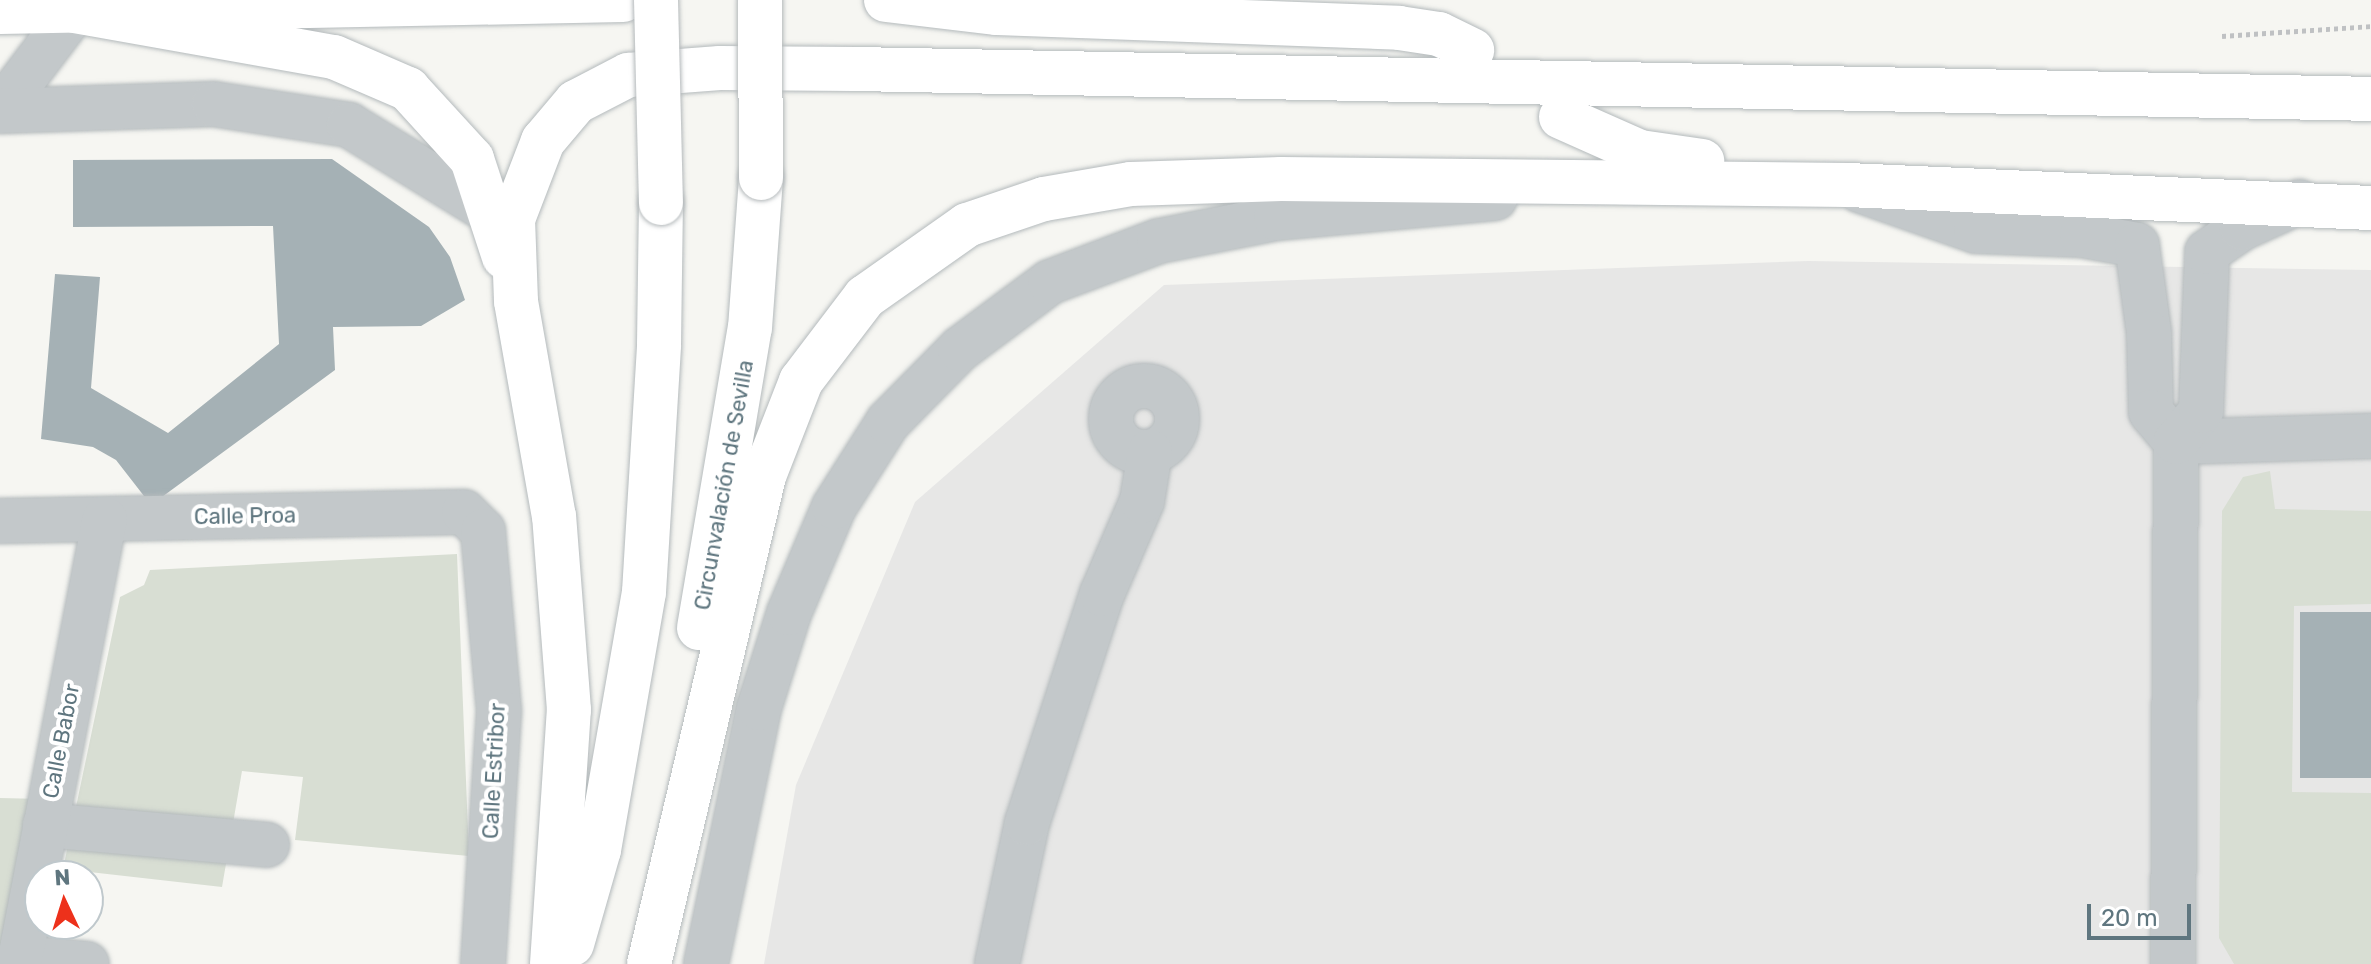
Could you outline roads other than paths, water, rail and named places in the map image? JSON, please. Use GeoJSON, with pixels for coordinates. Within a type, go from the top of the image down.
{"type":"FeatureCollection","features":[{"type":"Feature","properties":{"kind":"main road"},"geometry":{"type":"LineString","coordinates":[[0,12],[623,0]]}},
{"type":"Feature","properties":{"kind":"main road"},"geometry":{"type":"LineString","coordinates":[[566,964],[599,850],[644,592],[659,344],[661,203],[656,0]]}},
{"type":"Feature","properties":{"kind":"main road","name":"Circunvalación de Sevilla"},"geometry":{"type":"LineString","coordinates":[[632,964],[713,554],[750,328],[761,178],[760,0]]}},
{"type":"Feature","properties":{"kind":"main road"},"geometry":{"type":"LineString","coordinates":[[886,0],[997,13],[1399,28],[1439,34],[1472,50]]}},
{"type":"Feature","properties":{"kind":"main road"},"geometry":{"type":"LineString","coordinates":[[75,11],[334,57],[408,89],[472,159],[492,213],[516,301],[554,517],[569,710],[552,964]]}},
{"type":"Feature","properties":{"kind":"main road"},"geometry":{"type":"LineString","coordinates":[[516,301],[513,219],[543,141],[576,102],[628,75],[720,68],[855,69],[2371,99]]}},
{"type":"Feature","properties":{"kind":"main road"},"geometry":{"type":"LineString","coordinates":[[1561,117],[1640,152],[1848,185]]}},
{"type":"Feature","properties":{"kind":"main road"},"geometry":{"type":"LineString","coordinates":[[649,964],[764,476],[801,381],[865,297],[967,225],[1044,199],[1131,184],[1297,179],[1848,185],[2299,202],[2371,208]]}},
{"type":"Feature","properties":{"kind":"main road"},"geometry":{"type":"LineString","coordinates":[[2299,202],[2371,189]]}},
{"type":"Feature","properties":{"kind":"street"},"geometry":{"type":"LineString","coordinates":[[0,110],[75,11]]}},
{"type":"Feature","properties":{"kind":"street"},"geometry":{"type":"LineString","coordinates":[[0,110],[214,104],[349,125],[492,213]]}},
{"type":"Feature","properties":{"kind":"street"},"geometry":{"type":"LineString","coordinates":[[706,964],[759,708],[789,613],[834,507],[888,422],[960,349],[1050,282],[1159,241],[1276,218],[1486,198],[1848,185],[1976,231],[2082,235],[2137,245],[2149,333],[2151,412],[2176,442]]}},
{"type":"Feature","properties":{"kind":"street"},"geometry":{"type":"LineString","coordinates":[[2173,964],[2176,442],[2201,411],[2207,252],[2242,228],[2299,202]]}},
{"type":"Feature","properties":{"kind":"street"},"geometry":{"type":"LineString","coordinates":[[2176,442],[2371,436]]}},
{"type":"Feature","properties":{"kind":"street"},"geometry":{"type":"LineString","coordinates":[[997,964],[1027,823],[1102,594],[1142,501],[1150,452]]}},
{"type":"Feature","properties":{"kind":"street","name":"Calle Proa"},"geometry":{"type":"LineString","coordinates":[[0,521],[464,512],[483,531]]}},
{"type":"Feature","properties":{"kind":"street","name":"Calle Babor"},"geometry":{"type":"LineString","coordinates":[[19,961],[105,519]]}},
{"type":"Feature","properties":{"kind":"street","name":"Calle Estribor"},"geometry":{"type":"LineString","coordinates":[[483,531],[499,711],[483,964]]}},
{"type":"Feature","properties":{"kind":"street"},"geometry":{"type":"LineString","coordinates":[[45,825],[267,845]]}},
{"type":"Feature","properties":{"kind":"street"},"geometry":{"type":"LineString","coordinates":[[19,961],[87,964]]}}]}
